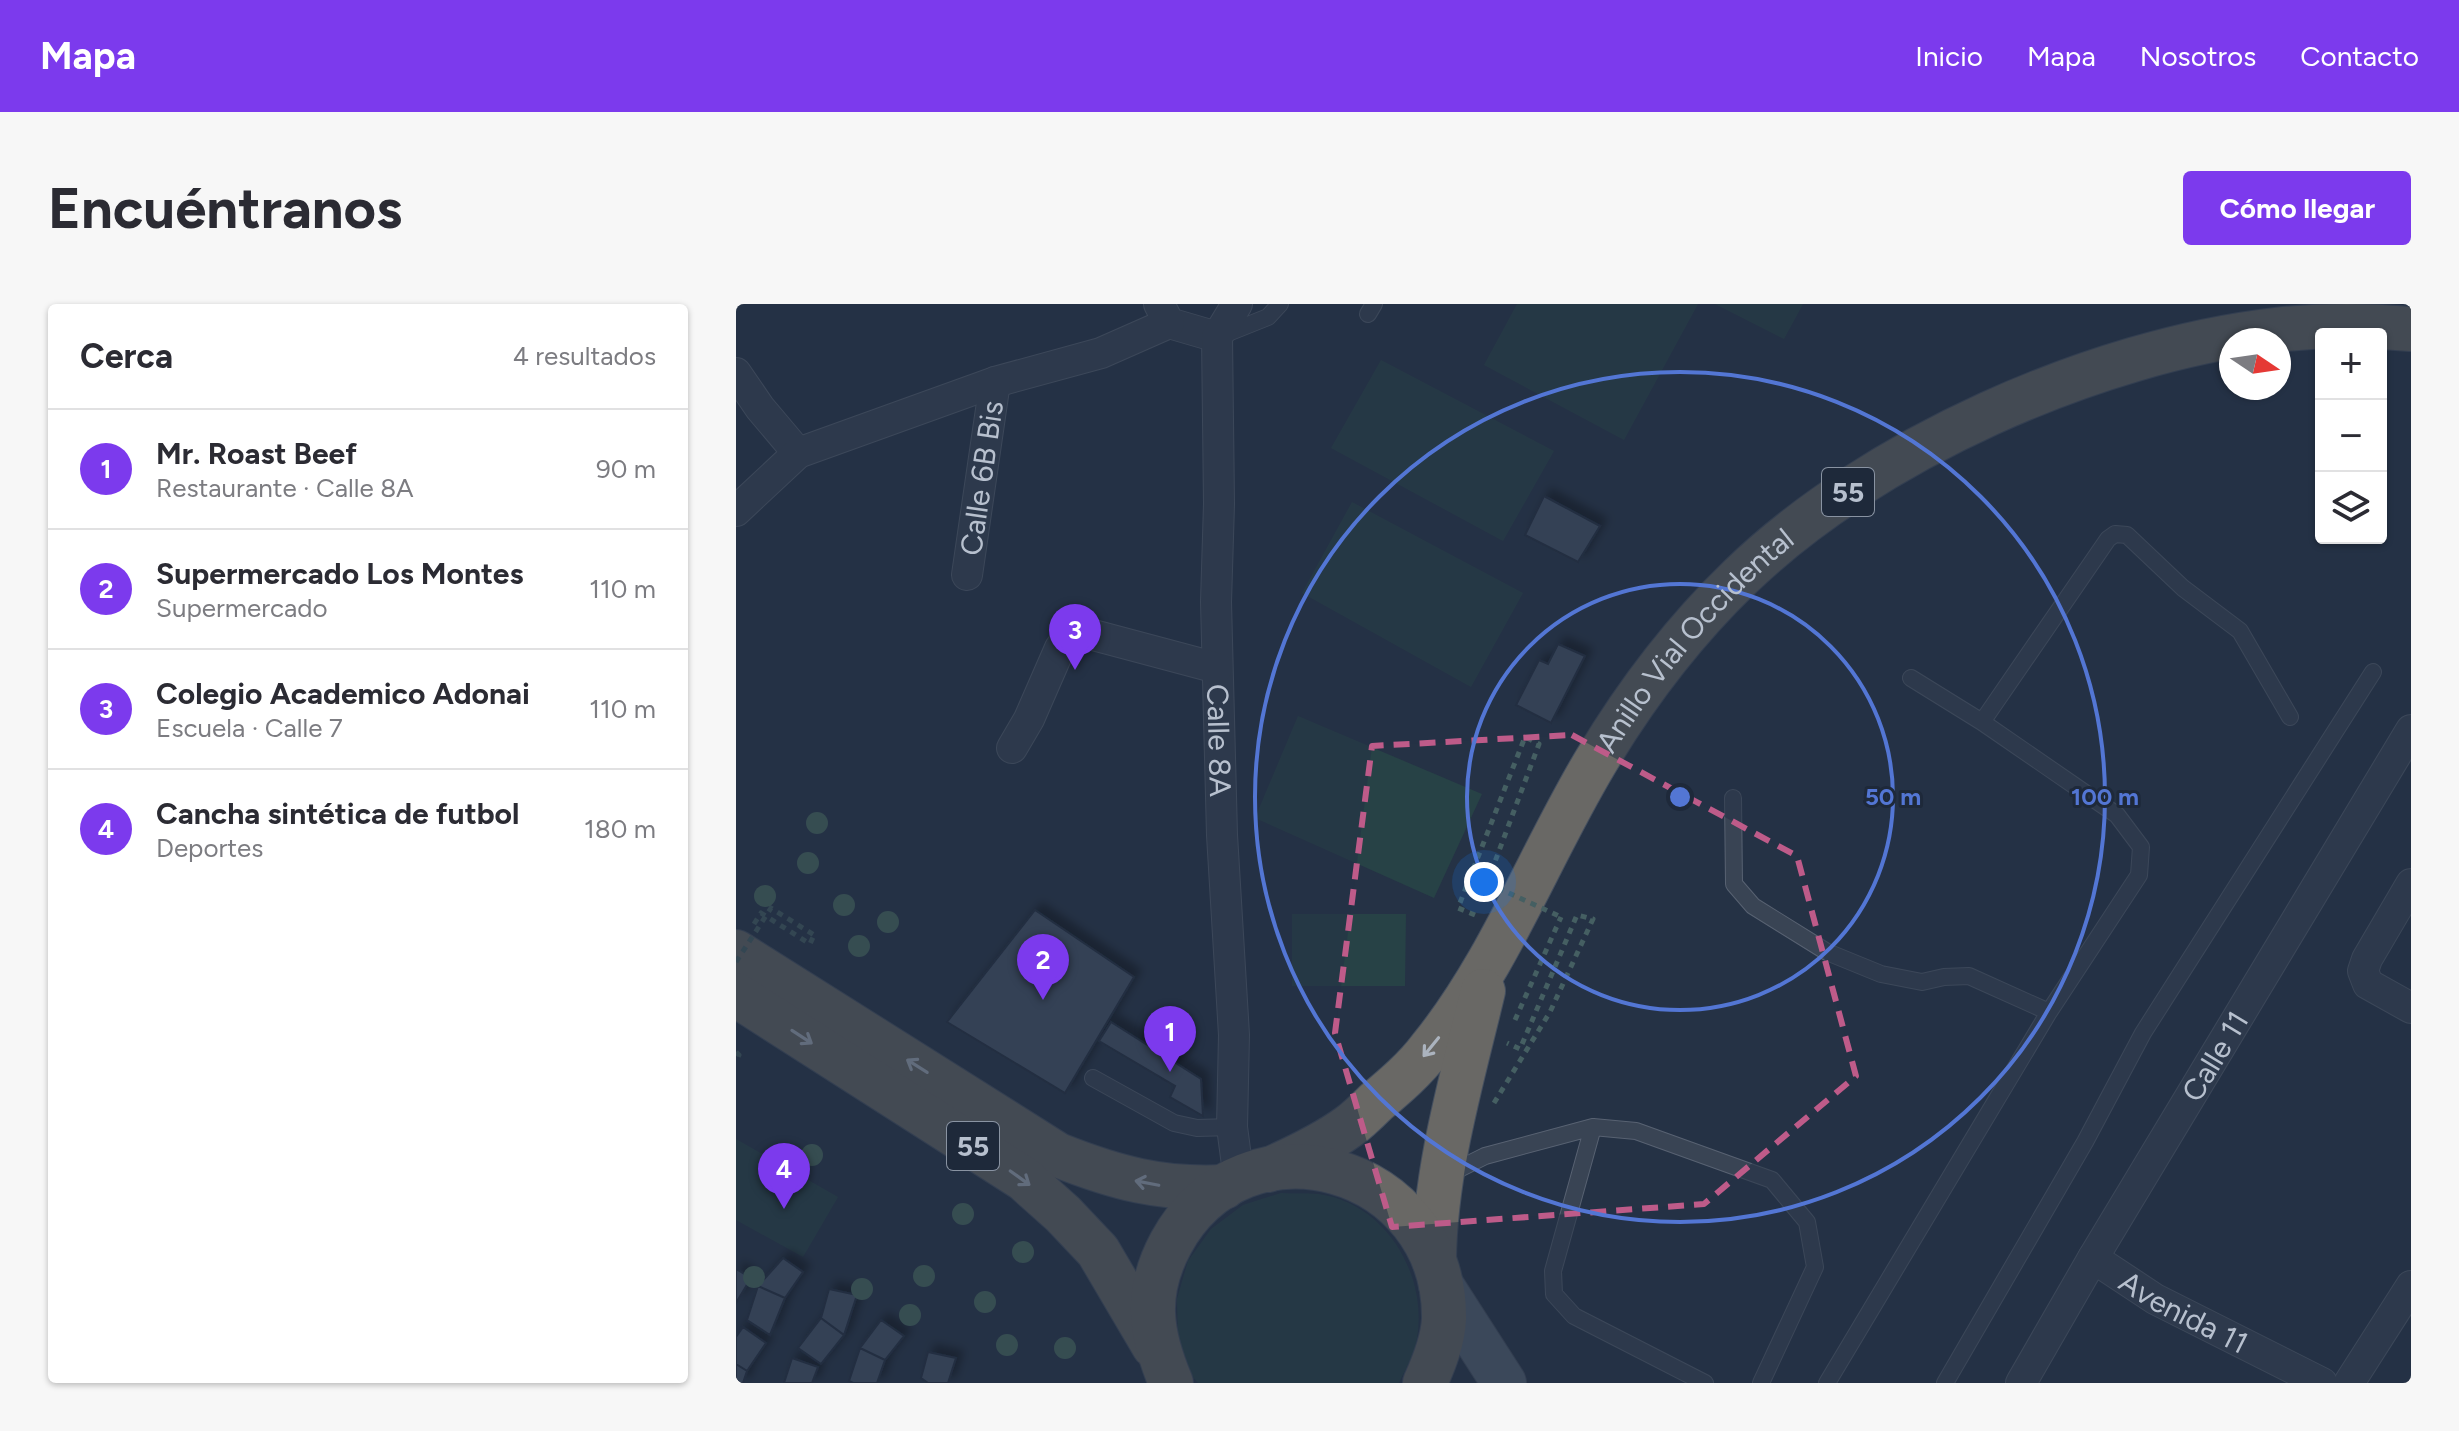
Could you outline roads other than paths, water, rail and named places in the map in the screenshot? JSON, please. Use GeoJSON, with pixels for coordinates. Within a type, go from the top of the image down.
{"type":"FeatureCollection","features":[{"type":"Feature","properties":{"kind":"highway","name":"Anillo Vial Occidental"},"geometry":{"type":"LineString","coordinates":[[1244,1179],[1305,1153],[1349,1127],[1428,1052],[1463,1005],[1499,944],[1594,763],[1632,704],[1666,659],[1734,583],[1831,503],[1923,446],[1975,421],[2028,397],[2135,360],[2184,346],[2276,330],[2328,327],[2411,329]]}},
{"type":"Feature","properties":{"kind":"highway","name":"Anillo Vial Occidental"},"geometry":{"type":"LineString","coordinates":[[1438,1273],[1434,1230],[1452,1120],[1499,944]]}},
{"type":"Feature","properties":{"kind":"highway","name":"55"},"geometry":{"type":"LineString","coordinates":[[736,952],[1058,1155],[1100,1172],[1187,1189],[1297,1166],[1326,1169],[1354,1177],[1380,1191],[1403,1211],[1421,1234],[1438,1273],[1444,1321],[1437,1356],[1425,1383]]}},
{"type":"Feature","properties":{"kind":"highway","name":"55"},"geometry":{"type":"LineString","coordinates":[[736,995],[1024,1179],[1098,1251],[1164,1367]]}},
{"type":"Feature","properties":{"kind":"highway","name":"55"},"geometry":{"type":"LineString","coordinates":[[1164,1367],[1153,1320],[1155,1289],[1163,1258],[1178,1230],[1199,1206],[1244,1179]]}},
{"type":"Feature","properties":{"kind":"main road"},"geometry":{"type":"LineString","coordinates":[[1438,1273],[1504,1383]]}},
{"type":"Feature","properties":{"kind":"street"},"geometry":{"type":"LineString","coordinates":[[736,511],[798,453],[995,382],[1101,353],[1164,314],[1217,337],[1237,304]]}},
{"type":"Feature","properties":{"kind":"street","name":"Calle 8A"},"geometry":{"type":"LineString","coordinates":[[1217,337],[1217,668],[1222,835],[1234,1035],[1232,1127],[1244,1179]]}},
{"type":"Feature","properties":{"kind":"street"},"geometry":{"type":"LineString","coordinates":[[736,373],[760,408],[798,453]]}},
{"type":"Feature","properties":{"kind":"street","name":"Calle 6B Bis"},"geometry":{"type":"LineString","coordinates":[[967,575],[995,382]]}},
{"type":"Feature","properties":{"kind":"street"},"geometry":{"type":"LineString","coordinates":[[1012,748],[1029,719],[1060,648],[1069,636],[1082,632],[1217,668]]}},
{"type":"Feature","properties":{"kind":"street","name":"Calle 11"},"geometry":{"type":"LineString","coordinates":[[2021,1383],[2411,730]]}},
{"type":"Feature","properties":{"kind":"street"},"geometry":{"type":"LineString","coordinates":[[2411,884],[2363,971],[2368,984],[2411,1008]]}},
{"type":"Feature","properties":{"kind":"street","name":"Avenida 11"},"geometry":{"type":"LineString","coordinates":[[2093,1258],[2155,1299],[2322,1383]]}},
{"type":"Feature","properties":{"kind":"street"},"geometry":{"type":"LineString","coordinates":[[2349,1383],[2411,1286]]}},
{"type":"Feature","properties":{"kind":"lane"},"geometry":{"type":"LineString","coordinates":[[1217,337],[1268,317],[1280,304]]}},
{"type":"Feature","properties":{"kind":"lane"},"geometry":{"type":"LineString","coordinates":[[1982,722],[2108,539],[2115,534],[2127,535],[2183,588],[2240,631],[2290,717]]}},
{"type":"Feature","properties":{"kind":"lane"},"geometry":{"type":"LineString","coordinates":[[1945,1383],[2085,1142],[2143,1033],[2373,672]]}},
{"type":"Feature","properties":{"kind":"lane"},"geometry":{"type":"LineString","coordinates":[[1827,1383],[2049,1012],[2139,875],[2141,847],[2117,815],[1982,722],[1911,678]]}},
{"type":"Feature","properties":{"kind":"lane"},"geometry":{"type":"LineString","coordinates":[[1733,798],[1734,884],[1753,906],[1827,952],[1881,974],[1922,982],[1969,976],[2049,1012]]}},
{"type":"Feature","properties":{"kind":"lane"},"geometry":{"type":"LineString","coordinates":[[1093,1078],[1174,1123],[1197,1128],[1232,1127]]}},
{"type":"Feature","properties":{"kind":"lane"},"geometry":{"type":"LineString","coordinates":[[1593,1127],[1553,1271],[1554,1294],[1574,1316],[1705,1383]]}},
{"type":"Feature","properties":{"kind":"lane"},"geometry":{"type":"LineString","coordinates":[[1442,1178],[1485,1156],[1593,1127],[1636,1131],[1772,1180],[1807,1222],[1815,1267],[1761,1383]]}},
{"type":"Feature","properties":{"kind":"place","name":"Colegio Academico Adonai"},"geometry":{"type":"Point","coordinates":[1075,670]}},
{"type":"Feature","properties":{"kind":"place","name":"Supermercado Los Montes"},"geometry":{"type":"Point","coordinates":[1043,1000]}},
{"type":"Feature","properties":{"kind":"place","name":"Mr. Roast Beef"},"geometry":{"type":"Point","coordinates":[1170,1072]}},
{"type":"Feature","properties":{"kind":"place","name":"Cancha sintética de futbol"},"geometry":{"type":"Point","coordinates":[784,1209]}}]}
